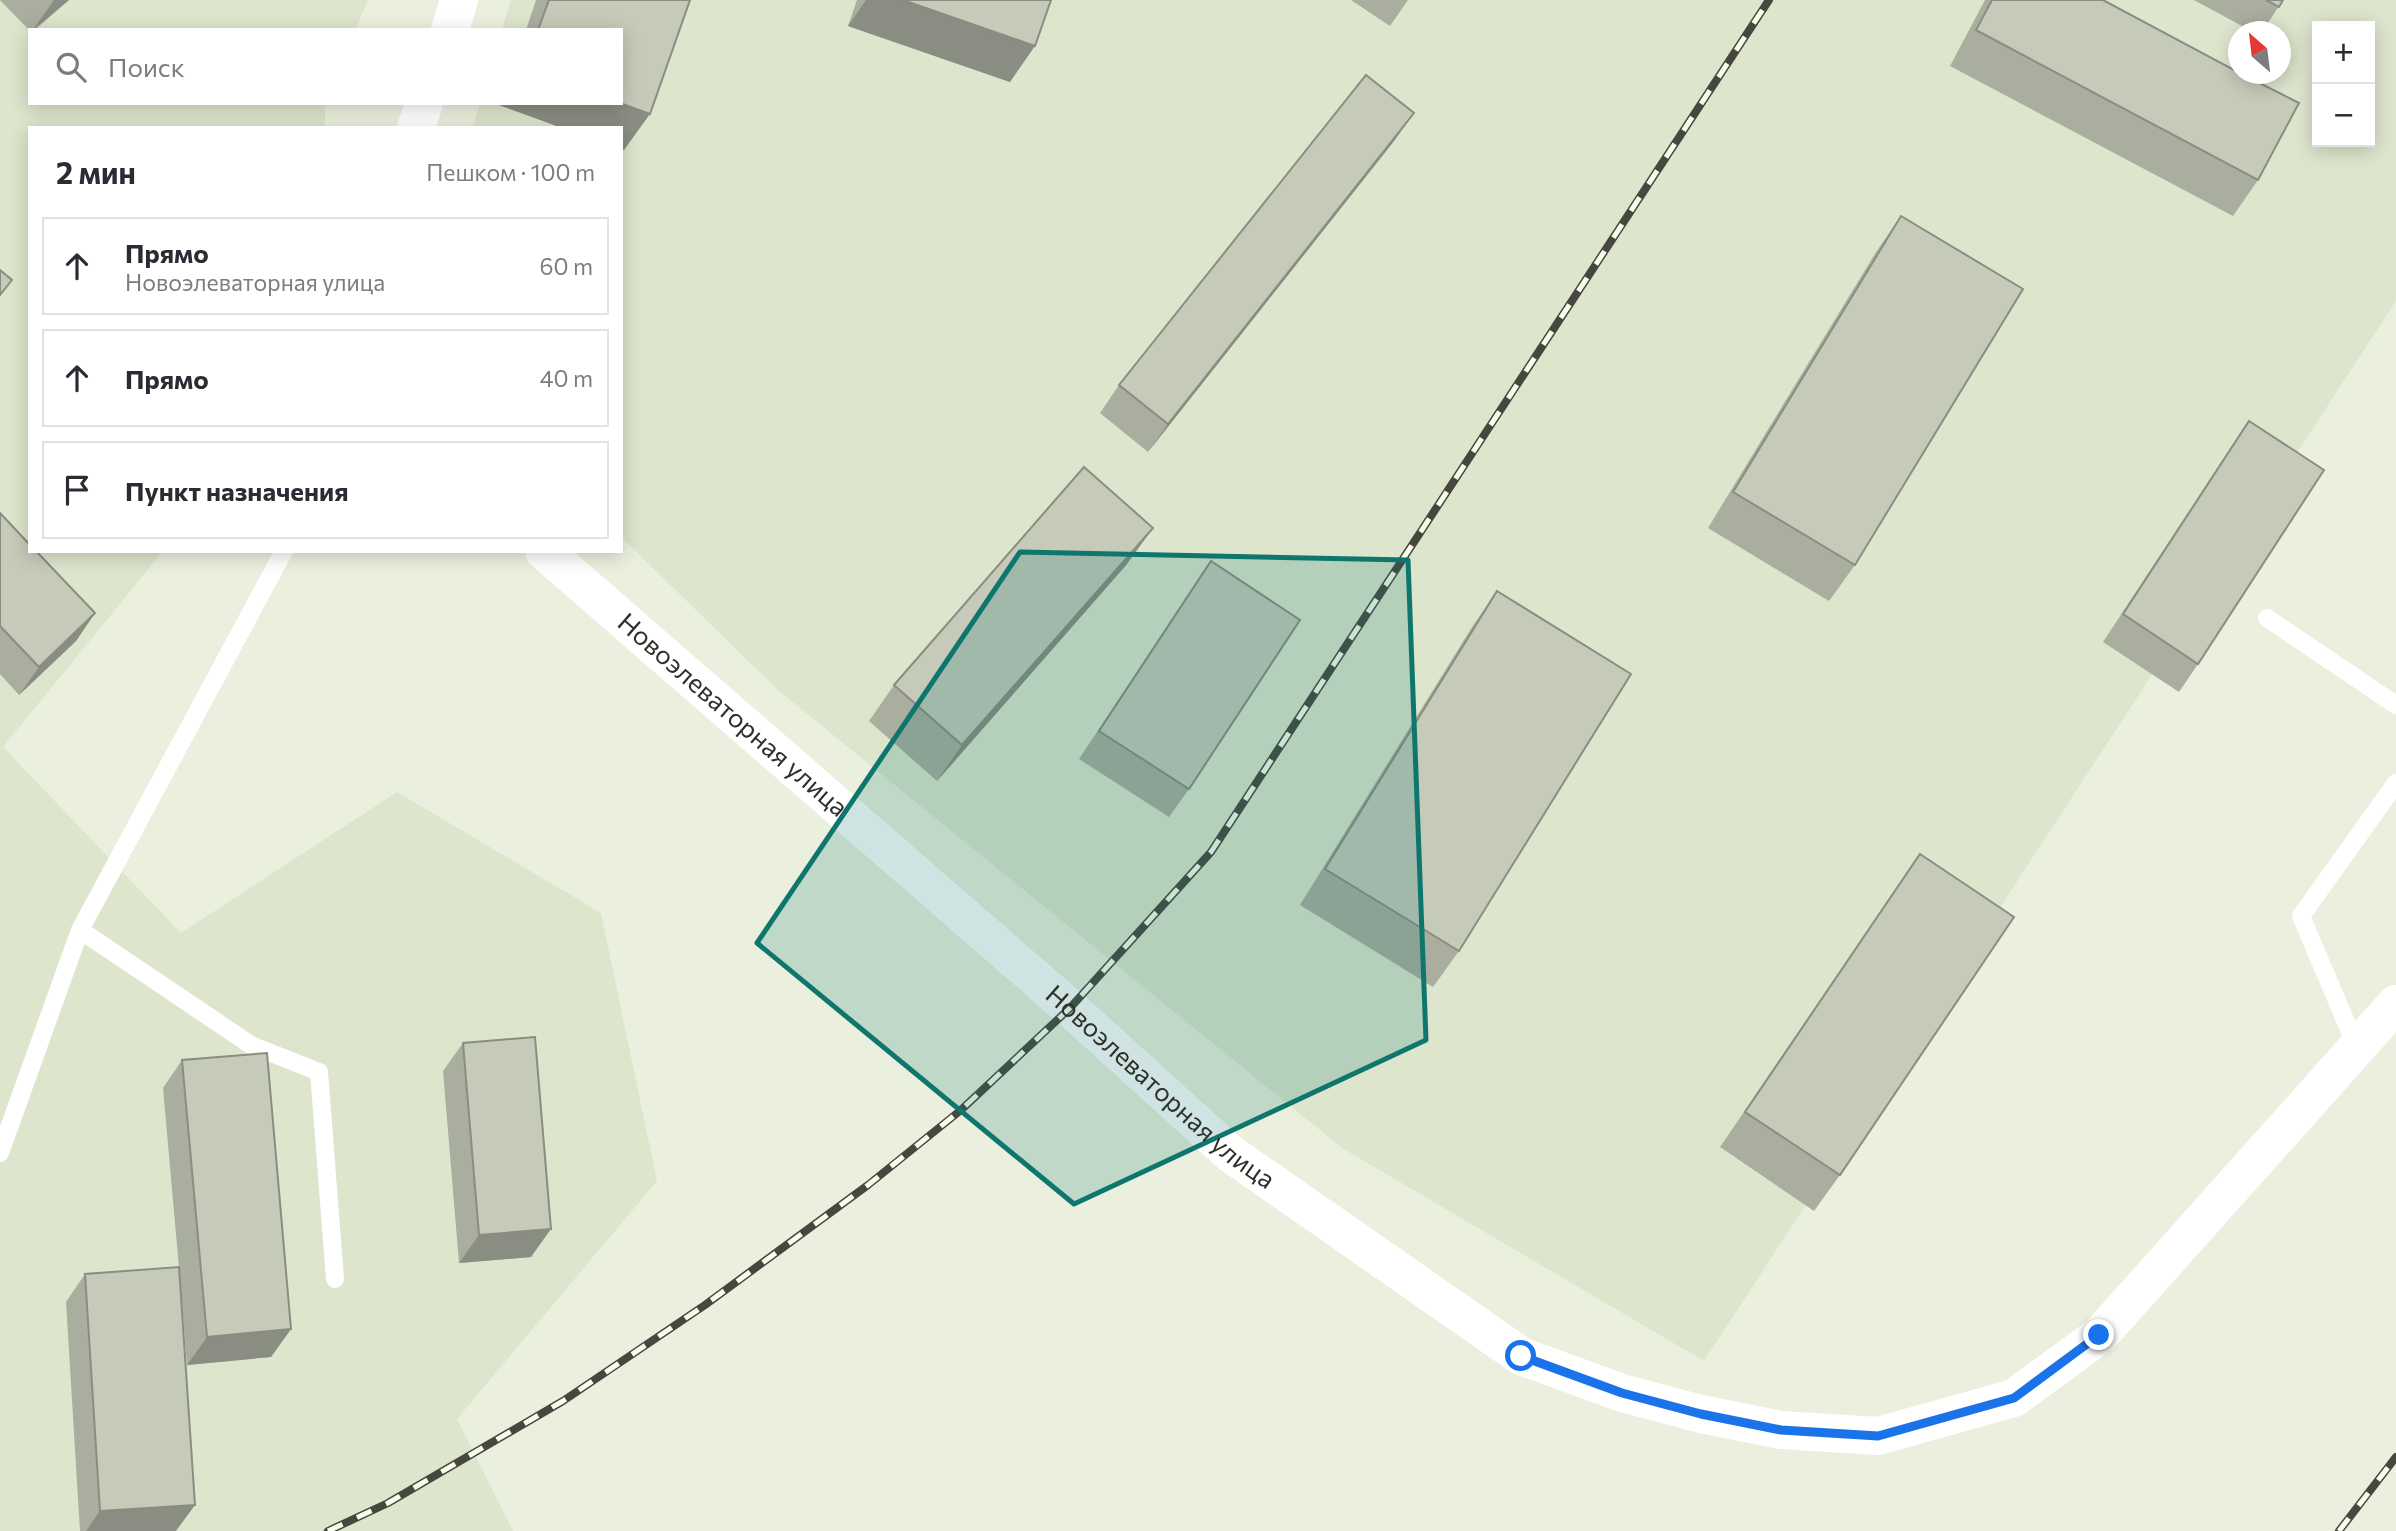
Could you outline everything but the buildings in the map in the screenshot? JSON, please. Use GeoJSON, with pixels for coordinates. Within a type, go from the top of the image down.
{"type":"FeatureCollection","features":[{"type":"Feature","properties":{"kind":"street"},"geometry":{"type":"LineString","coordinates":[[451,28],[460,0]]}},
{"type":"Feature","properties":{"kind":"street"},"geometry":{"type":"LineString","coordinates":[[417,126],[423,105]]}},
{"type":"Feature","properties":{"kind":"street","name":"Новоэлеваторная улица"},"geometry":{"type":"LineString","coordinates":[[546,553],[1070,1008],[1231,1154],[1521,1356],[1622,1393],[1701,1414],[1781,1430],[1878,1436],[2014,1398],[2099,1335],[2396,1004]]}},
{"type":"Feature","properties":{"kind":"lane"},"geometry":{"type":"LineString","coordinates":[[0,1153],[80,930],[283,553]]}},
{"type":"Feature","properties":{"kind":"lane"},"geometry":{"type":"LineString","coordinates":[[2267,618],[2396,705]]}},
{"type":"Feature","properties":{"kind":"lane"},"geometry":{"type":"LineString","coordinates":[[2357,1048],[2301,916],[2396,783]]}},
{"type":"Feature","properties":{"kind":"lane"},"geometry":{"type":"LineString","coordinates":[[80,930],[251,1045],[319,1072],[335,1279]]}},
{"type":"Feature","properties":{"kind":"highlighted area"},"geometry":{"type":"Polygon","coordinates":[[[1020,552],[1408,560],[1426,1040],[1074,1204],[757,943],[1020,552]]]}},
{"type":"Feature","properties":{"kind":"shaded area"},"geometry":{"type":"Polygon","coordinates":[[[0,0],[368,0],[356,28],[28,28],[28,105],[325,105],[325,126],[28,126],[28,553],[161,553],[3,747],[181,933],[397,792],[601,913],[657,1181],[457,1419],[513,1531],[0,1531],[0,0]]]}},
{"type":"Feature","properties":{"kind":"shaded area"},"geometry":{"type":"Polygon","coordinates":[[[511,0],[2396,0],[2396,301],[1704,1361],[1342,1148],[779,691],[623,539],[623,126],[474,126],[479,105],[623,105],[623,28],[503,28],[511,0]]]}},
{"type":"Feature","properties":{"kind":"railway"},"geometry":{"type":"LineString","coordinates":[[328,1531],[388,1503],[563,1401],[705,1305],[868,1185],[961,1110],[1070,1008],[1211,852],[1769,0]]}},
{"type":"Feature","properties":{"kind":"railway"},"geometry":{"type":"LineString","coordinates":[[2339,1531],[2396,1457]]}},
{"type":"Feature","properties":{"kind":"route"},"geometry":{"type":"LineString","coordinates":[[1521,1356],[1622,1393],[1701,1414],[1781,1430],[1878,1436],[2014,1398],[2099,1335]]}}]}
